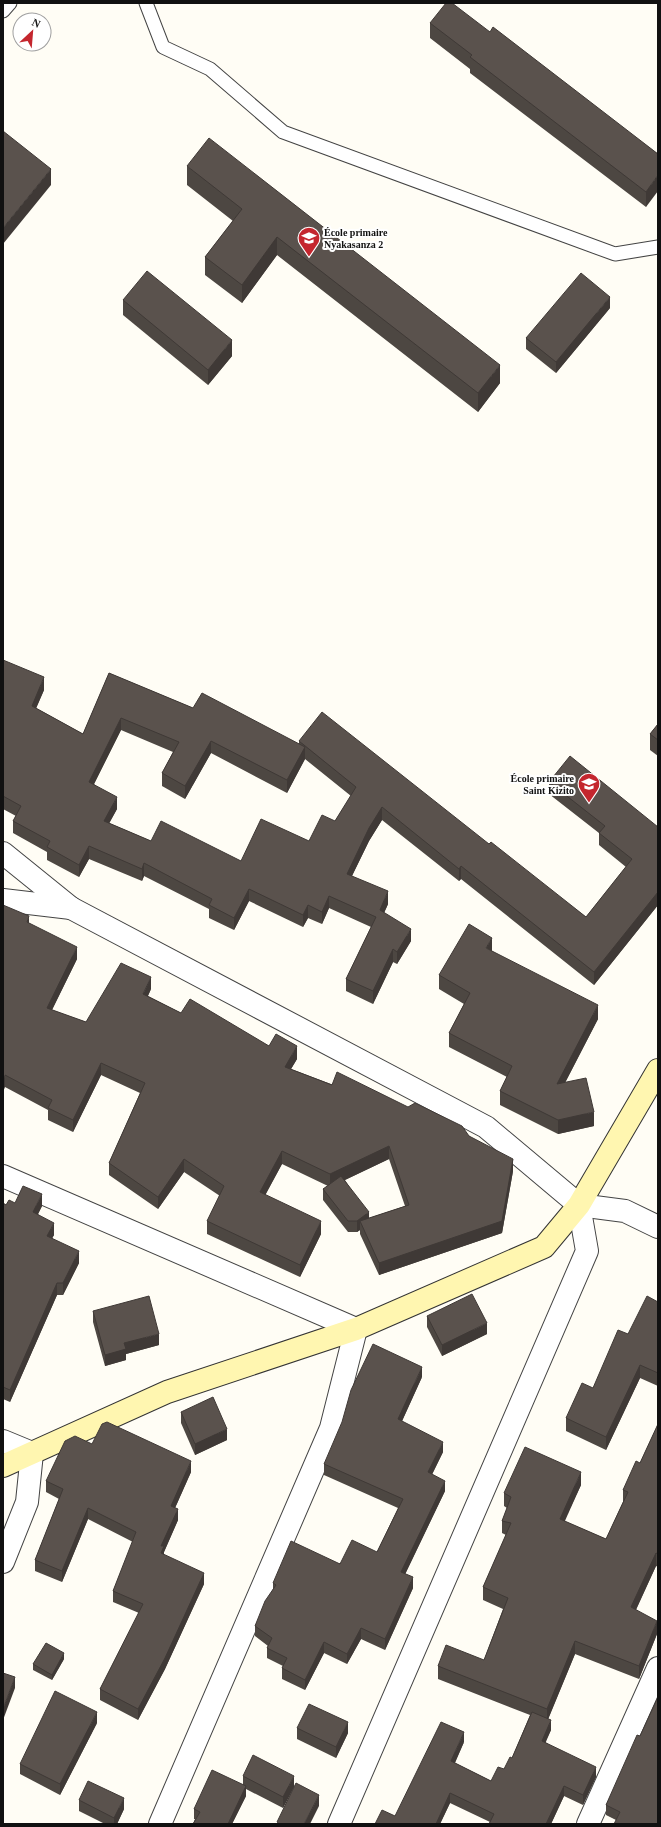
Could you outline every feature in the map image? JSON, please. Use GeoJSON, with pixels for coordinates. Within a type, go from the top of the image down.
{"type":"FeatureCollection","features":[{"type":"Feature","properties":{"kind":"street"},"geometry":{"type":"LineString","coordinates":[[3,853],[71,908],[486,1127],[579,1205],[625,1211],[658,1227]]}},
{"type":"Feature","properties":{"kind":"street"},"geometry":{"type":"LineString","coordinates":[[3,900],[71,908]]}},
{"type":"Feature","properties":{"kind":"street"},"geometry":{"type":"LineString","coordinates":[[3,1466],[167,1392],[356,1329],[544,1247],[579,1205],[658,1070]]}},
{"type":"Feature","properties":{"kind":"street"},"geometry":{"type":"LineString","coordinates":[[3,1176],[356,1329]]}},
{"type":"Feature","properties":{"kind":"street"},"geometry":{"type":"LineString","coordinates":[[339,1824],[587,1251],[579,1205]]}},
{"type":"Feature","properties":{"kind":"street"},"geometry":{"type":"LineString","coordinates":[[160,1824],[331,1428],[356,1329]]}},
{"type":"Feature","properties":{"kind":"street"},"geometry":{"type":"LineString","coordinates":[[3,1441],[32,1453]]}},
{"type":"Feature","properties":{"kind":"street"},"geometry":{"type":"LineString","coordinates":[[3,1562],[27,1502],[32,1453]]}},
{"type":"Feature","properties":{"kind":"street"},"geometry":{"type":"LineString","coordinates":[[588,1824],[658,1668]]}},
{"type":"Feature","properties":{"kind":"lane"},"geometry":{"type":"LineString","coordinates":[[3,11],[10,3]]}},
{"type":"Feature","properties":{"kind":"lane"},"geometry":{"type":"LineString","coordinates":[[146,3],[163,47],[210,69],[283,132],[616,254],[658,247]]}},
{"type":"Feature","properties":{"kind":"building"},"geometry":{"type":"Polygon","coordinates":[[[446,3],[452,3],[490,32],[493,27],[658,154],[658,175],[646,192],[470,57],[472,55],[430,23],[446,3]]]}},
{"type":"Feature","properties":{"kind":"building"},"geometry":{"type":"Polygon","coordinates":[[[3,131],[51,169],[3,228],[3,131]]]}},
{"type":"Feature","properties":{"kind":"building"},"geometry":{"type":"Polygon","coordinates":[[[209,138],[500,365],[478,393],[277,237],[242,285],[205,257],[242,209],[187,166],[209,138]]]}},
{"type":"Feature","properties":{"kind":"building"},"geometry":{"type":"Polygon","coordinates":[[[147,271],[232,340],[208,370],[123,300],[147,271]]]}},
{"type":"Feature","properties":{"kind":"building"},"geometry":{"type":"Polygon","coordinates":[[[581,273],[610,297],[556,362],[526,338],[581,273]]]}},
{"type":"Feature","properties":{"kind":"building"},"geometry":{"type":"Polygon","coordinates":[[[3,660],[44,677],[32,706],[83,734],[109,673],[193,708],[202,693],[305,747],[287,780],[211,741],[185,786],[162,773],[179,742],[121,718],[89,782],[117,797],[104,821],[151,841],[161,821],[241,861],[261,819],[309,841],[322,815],[335,821],[356,787],[299,741],[322,712],[489,844],[491,842],[586,917],[632,859],[599,833],[605,826],[549,782],[570,756],[658,827],[658,892],[594,972],[461,866],[459,869],[382,807],[369,828],[347,874],[388,891],[380,910],[411,929],[397,952],[393,949],[373,991],[346,979],[376,917],[329,896],[322,912],[308,905],[303,915],[249,889],[234,918],[209,905],[212,899],[144,863],[142,869],[89,846],[79,865],[47,847],[50,841],[13,821],[21,806],[3,796],[3,660]]]}},
{"type":"Feature","properties":{"kind":"building"},"geometry":{"type":"Polygon","coordinates":[[[658,724],[658,740],[650,734],[658,724]]]}},
{"type":"Feature","properties":{"kind":"building"},"geometry":{"type":"Polygon","coordinates":[[[3,905],[29,916],[27,922],[77,947],[47,1008],[86,1022],[121,963],[151,977],[143,994],[181,1013],[190,999],[269,1046],[276,1034],[297,1046],[285,1067],[332,1085],[337,1072],[408,1107],[415,1103],[462,1126],[469,1136],[513,1159],[502,1221],[379,1263],[360,1221],[409,1205],[389,1146],[330,1174],[282,1151],[260,1192],[321,1221],[300,1265],[207,1221],[224,1186],[184,1159],[158,1197],[109,1163],[145,1083],[101,1063],[73,1120],[48,1108],[52,1100],[5,1075],[3,1080],[3,905]]]}},
{"type":"Feature","properties":{"kind":"building"},"geometry":{"type":"Polygon","coordinates":[[[469,924],[492,938],[486,948],[598,1005],[557,1084],[586,1078],[594,1112],[558,1120],[500,1091],[512,1066],[449,1033],[470,993],[439,975],[469,924]]]}},
{"type":"Feature","properties":{"kind":"building"},"geometry":{"type":"Polygon","coordinates":[[[341,1176],[369,1212],[357,1221],[348,1221],[323,1189],[341,1176]]]}},
{"type":"Feature","properties":{"kind":"building"},"geometry":{"type":"Polygon","coordinates":[[[23,1186],[42,1194],[33,1212],[54,1223],[47,1236],[79,1251],[63,1283],[57,1283],[10,1390],[3,1387],[3,1203],[6,1205],[9,1200],[15,1203],[23,1186]]]}},
{"type":"Feature","properties":{"kind":"building"},"geometry":{"type":"Polygon","coordinates":[[[472,1294],[487,1323],[442,1345],[427,1316],[472,1294]]]}},
{"type":"Feature","properties":{"kind":"building"},"geometry":{"type":"Polygon","coordinates":[[[149,1296],[159,1334],[124,1343],[126,1349],[105,1355],[93,1311],[149,1296]]]}},
{"type":"Feature","properties":{"kind":"building"},"geometry":{"type":"Polygon","coordinates":[[[647,1296],[658,1302],[658,1373],[640,1365],[606,1437],[566,1418],[582,1383],[593,1388],[618,1330],[628,1334],[647,1296]]]}},
{"type":"Feature","properties":{"kind":"building"},"geometry":{"type":"Polygon","coordinates":[[[373,1344],[422,1367],[398,1419],[443,1442],[428,1472],[445,1481],[401,1572],[413,1577],[385,1639],[361,1628],[347,1654],[324,1642],[305,1680],[282,1668],[287,1658],[267,1648],[272,1638],[255,1626],[265,1601],[276,1585],[273,1583],[291,1541],[340,1564],[352,1540],[377,1552],[403,1499],[324,1464],[342,1422],[351,1390],[373,1344]]]}},
{"type":"Feature","properties":{"kind":"building"},"geometry":{"type":"Polygon","coordinates":[[[213,1397],[227,1429],[195,1444],[181,1412],[213,1397]]]}},
{"type":"Feature","properties":{"kind":"building"},"geometry":{"type":"Polygon","coordinates":[[[107,1422],[191,1461],[171,1506],[178,1509],[161,1546],[164,1546],[161,1553],[204,1573],[165,1658],[138,1709],[100,1689],[143,1604],[113,1591],[136,1532],[88,1508],[62,1571],[35,1560],[63,1489],[46,1481],[65,1441],[75,1436],[92,1444],[102,1424],[107,1422]]]}},
{"type":"Feature","properties":{"kind":"building"},"geometry":{"type":"Polygon","coordinates":[[[658,1424],[658,1554],[656,1553],[631,1607],[657,1621],[639,1666],[575,1641],[547,1709],[438,1666],[446,1645],[484,1660],[508,1598],[483,1587],[511,1523],[502,1521],[511,1497],[504,1493],[525,1447],[581,1472],[560,1519],[606,1539],[628,1492],[623,1490],[636,1461],[640,1463],[658,1424]]]}},
{"type":"Feature","properties":{"kind":"building"},"geometry":{"type":"Polygon","coordinates":[[[46,1643],[64,1653],[52,1675],[33,1664],[46,1643]]]}},
{"type":"Feature","properties":{"kind":"building"},"geometry":{"type":"Polygon","coordinates":[[[3,1673],[15,1677],[3,1709],[3,1673]]]}},
{"type":"Feature","properties":{"kind":"building"},"geometry":{"type":"Polygon","coordinates":[[[55,1691],[97,1712],[60,1784],[20,1764],[55,1691]]]}},
{"type":"Feature","properties":{"kind":"building"},"geometry":{"type":"Polygon","coordinates":[[[658,1697],[658,1824],[614,1824],[620,1812],[606,1805],[637,1735],[640,1736],[658,1697]]]}},
{"type":"Feature","properties":{"kind":"building"},"geometry":{"type":"Polygon","coordinates":[[[309,1704],[348,1722],[336,1747],[297,1728],[309,1704]]]}},
{"type":"Feature","properties":{"kind":"building"},"geometry":{"type":"Polygon","coordinates":[[[532,1712],[551,1720],[542,1741],[596,1767],[583,1795],[564,1786],[546,1824],[489,1824],[494,1814],[450,1793],[436,1824],[375,1824],[382,1810],[395,1816],[441,1722],[464,1732],[451,1761],[491,1781],[498,1767],[504,1769],[510,1757],[512,1758],[532,1712]]]}},
{"type":"Feature","properties":{"kind":"building"},"geometry":{"type":"Polygon","coordinates":[[[253,1755],[294,1776],[283,1797],[243,1776],[253,1755]]]}},
{"type":"Feature","properties":{"kind":"building"},"geometry":{"type":"Polygon","coordinates":[[[212,1770],[246,1786],[228,1824],[193,1824],[200,1812],[194,1809],[212,1770]]]}},
{"type":"Feature","properties":{"kind":"building"},"geometry":{"type":"Polygon","coordinates":[[[88,1781],[124,1798],[114,1818],[79,1800],[88,1781]]]}},
{"type":"Feature","properties":{"kind":"building"},"geometry":{"type":"Polygon","coordinates":[[[296,1783],[319,1795],[304,1824],[280,1824],[277,1822],[296,1783]]]}},
{"type":"Feature","properties":{"kind":"place","name":"École primaire Nyakasanza 2"},"geometry":{"type":"Point","coordinates":[309,258]}},
{"type":"Feature","properties":{"kind":"place","name":"École primaire Saint Kizito"},"geometry":{"type":"Point","coordinates":[589,804]}}]}
